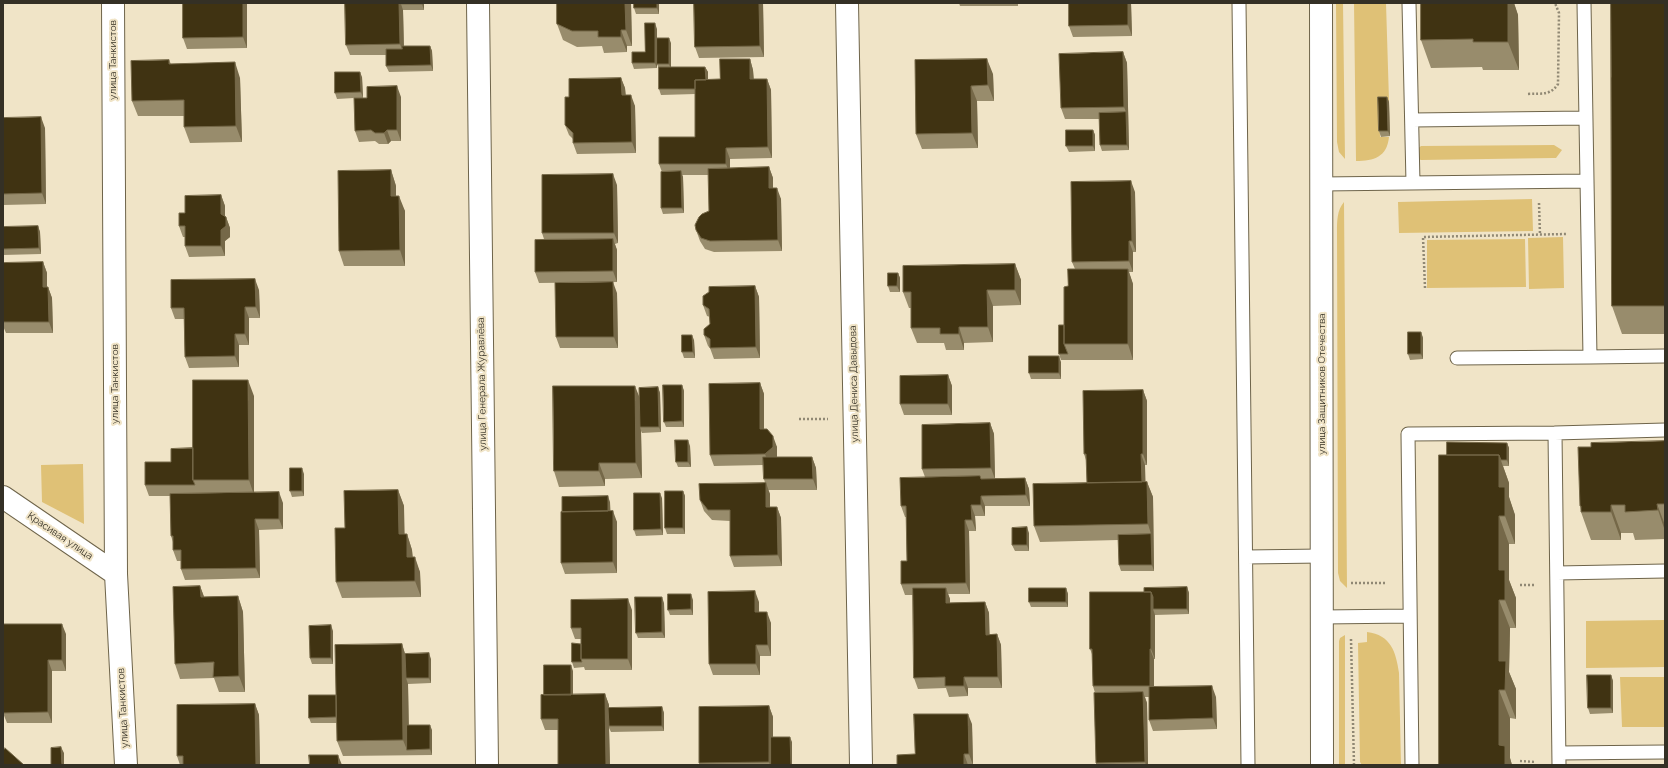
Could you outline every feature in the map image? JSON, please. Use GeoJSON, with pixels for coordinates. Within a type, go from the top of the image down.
{"type":"FeatureCollection","features":[{"type":"Feature","properties":{"kind":"street","name":"улица Танкистов"},"geometry":{"type":"LineString","coordinates":[[113,3],[116,574],[126,765]]}},
{"type":"Feature","properties":{"kind":"street","name":"улица Генерала Журавлёва"},"geometry":{"type":"LineString","coordinates":[[478,3],[487,765]]}},
{"type":"Feature","properties":{"kind":"street","name":"улица Дениса Давыдова"},"geometry":{"type":"LineString","coordinates":[[847,3],[861,765]]}},
{"type":"Feature","properties":{"kind":"street","name":"улица Защитников Отечества"},"geometry":{"type":"LineString","coordinates":[[1321,3],[1322,765]]}},
{"type":"Feature","properties":{"kind":"street","name":"Красивая улица"},"geometry":{"type":"LineString","coordinates":[[3,497],[116,574]]}},
{"type":"Feature","properties":{"kind":"lane"},"geometry":{"type":"LineString","coordinates":[[1239,3],[1248,765]]}},
{"type":"Feature","properties":{"kind":"lane"},"geometry":{"type":"LineString","coordinates":[[1409,3],[1413,183]]}},
{"type":"Feature","properties":{"kind":"lane"},"geometry":{"type":"LineString","coordinates":[[1584,3],[1590,357]]}},
{"type":"Feature","properties":{"kind":"lane"},"geometry":{"type":"LineString","coordinates":[[1412,120],[1586,118]]}},
{"type":"Feature","properties":{"kind":"lane"},"geometry":{"type":"LineString","coordinates":[[1321,184],[1587,181]]}},
{"type":"Feature","properties":{"kind":"lane"},"geometry":{"type":"LineString","coordinates":[[1457,358],[1665,356]]}},
{"type":"Feature","properties":{"kind":"lane"},"geometry":{"type":"LineString","coordinates":[[1412,765],[1408,434],[1556,433],[1665,430]]}},
{"type":"Feature","properties":{"kind":"lane"},"geometry":{"type":"LineString","coordinates":[[1556,433],[1559,759],[1665,752]]}},
{"type":"Feature","properties":{"kind":"lane"},"geometry":{"type":"LineString","coordinates":[[1246,557],[1322,556]]}},
{"type":"Feature","properties":{"kind":"lane"},"geometry":{"type":"LineString","coordinates":[[1557,573],[1665,571]]}},
{"type":"Feature","properties":{"kind":"lane"},"geometry":{"type":"LineString","coordinates":[[1322,617],[1410,616]]}},
{"type":"Feature","properties":{"kind":"path"},"geometry":{"type":"LineString","coordinates":[[1524,94],[1548,93],[1553,91],[1558,84],[1559,13],[1554,3]]}},
{"type":"Feature","properties":{"kind":"path"},"geometry":{"type":"LineString","coordinates":[[1424,288],[1423,237],[1588,234]]}},
{"type":"Feature","properties":{"kind":"path"},"geometry":{"type":"LineString","coordinates":[[1351,583],[1410,582]]}},
{"type":"Feature","properties":{"kind":"path"},"geometry":{"type":"LineString","coordinates":[[1520,585],[1538,585]]}},
{"type":"Feature","properties":{"kind":"path"},"geometry":{"type":"LineString","coordinates":[[1520,761],[1538,762]]}},
{"type":"Feature","properties":{"kind":"shaded area"},"geometry":{"type":"Polygon","coordinates":[[[1336,3],[1343,3],[1345,159],[1339,152],[1337,142],[1336,3]]]}},
{"type":"Feature","properties":{"kind":"shaded area"},"geometry":{"type":"Polygon","coordinates":[[[1354,3],[1386,3],[1389,101],[1379,101],[1380,137],[1389,137],[1388,144],[1386,149],[1374,159],[1363,161],[1356,161],[1354,3]]]}},
{"type":"Feature","properties":{"kind":"shaded area"},"geometry":{"type":"Polygon","coordinates":[[[1554,145],[1562,150],[1556,158],[1421,160],[1418,159],[1415,151],[1421,146],[1554,145]]]}},
{"type":"Feature","properties":{"kind":"shaded area"},"geometry":{"type":"Polygon","coordinates":[[[1532,199],[1533,231],[1399,233],[1398,202],[1532,199]]]}},
{"type":"Feature","properties":{"kind":"shaded area"},"geometry":{"type":"Polygon","coordinates":[[[1344,202],[1347,588],[1340,581],[1338,573],[1337,220],[1344,202]]]}},
{"type":"Feature","properties":{"kind":"shaded area"},"geometry":{"type":"Polygon","coordinates":[[[1563,237],[1564,288],[1529,289],[1528,238],[1563,237]]]}},
{"type":"Feature","properties":{"kind":"shaded area"},"geometry":{"type":"Polygon","coordinates":[[[1525,239],[1526,287],[1427,288],[1427,240],[1525,239]]]}},
{"type":"Feature","properties":{"kind":"shaded area"},"geometry":{"type":"Polygon","coordinates":[[[83,464],[84,524],[42,502],[41,465],[83,464]]]}},
{"type":"Feature","properties":{"kind":"shaded area"},"geometry":{"type":"Polygon","coordinates":[[[1665,620],[1665,667],[1586,668],[1586,621],[1665,620]]]}},
{"type":"Feature","properties":{"kind":"shaded area"},"geometry":{"type":"Polygon","coordinates":[[[1367,632],[1382,637],[1387,641],[1396,658],[1399,673],[1401,765],[1362,765],[1360,762],[1358,643],[1367,642],[1367,632]]]}},
{"type":"Feature","properties":{"kind":"shaded area"},"geometry":{"type":"Polygon","coordinates":[[[1345,635],[1345,765],[1339,765],[1339,641],[1340,638],[1345,635]]]}},
{"type":"Feature","properties":{"kind":"shaded area"},"geometry":{"type":"Polygon","coordinates":[[[1620,677],[1665,677],[1665,727],[1622,727],[1620,677]]]}},
{"type":"Feature","properties":{"kind":"building"},"geometry":{"type":"Polygon","coordinates":[[[183,3],[243,3],[243,37],[183,38],[183,3]]]}},
{"type":"Feature","properties":{"kind":"building"},"geometry":{"type":"Polygon","coordinates":[[[345,3],[399,3],[400,44],[346,45],[345,3]]]}},
{"type":"Feature","properties":{"kind":"building"},"geometry":{"type":"Polygon","coordinates":[[[422,3],[422,4],[401,4],[422,3]]]}},
{"type":"Feature","properties":{"kind":"building"},"geometry":{"type":"Polygon","coordinates":[[[557,3],[625,3],[626,30],[621,30],[621,37],[598,37],[598,31],[572,31],[557,24],[557,3]]]}},
{"type":"Feature","properties":{"kind":"building"},"geometry":{"type":"Polygon","coordinates":[[[634,3],[657,3],[657,8],[634,8],[634,3]]]}},
{"type":"Feature","properties":{"kind":"building"},"geometry":{"type":"Polygon","coordinates":[[[694,3],[759,3],[760,46],[695,47],[694,3]]]}},
{"type":"Feature","properties":{"kind":"building"},"geometry":{"type":"Polygon","coordinates":[[[1069,3],[1128,3],[1128,25],[1069,26],[1069,3]]]}},
{"type":"Feature","properties":{"kind":"building"},"geometry":{"type":"Polygon","coordinates":[[[1421,3],[1508,3],[1508,42],[1473,42],[1473,39],[1421,40],[1421,3]]]}},
{"type":"Feature","properties":{"kind":"building"},"geometry":{"type":"Polygon","coordinates":[[[1611,3],[1665,3],[1665,306],[1612,306],[1611,3]]]}},
{"type":"Feature","properties":{"kind":"building"},"geometry":{"type":"Polygon","coordinates":[[[645,23],[655,23],[655,63],[632,63],[632,52],[645,52],[645,23]]]}},
{"type":"Feature","properties":{"kind":"building"},"geometry":{"type":"Polygon","coordinates":[[[657,38],[669,38],[669,64],[657,64],[657,38]]]}},
{"type":"Feature","properties":{"kind":"building"},"geometry":{"type":"Polygon","coordinates":[[[402,46],[430,46],[431,65],[386,66],[386,49],[402,49],[402,46]]]}},
{"type":"Feature","properties":{"kind":"building"},"geometry":{"type":"Polygon","coordinates":[[[1123,52],[1124,107],[1061,108],[1059,54],[1123,52]]]}},
{"type":"Feature","properties":{"kind":"building"},"geometry":{"type":"Polygon","coordinates":[[[720,59],[750,59],[750,79],[767,79],[768,147],[726,148],[726,164],[659,164],[659,137],[695,137],[695,80],[720,79],[720,59]]]}},
{"type":"Feature","properties":{"kind":"building"},"geometry":{"type":"Polygon","coordinates":[[[987,59],[988,85],[971,86],[972,133],[916,134],[915,60],[987,59]]]}},
{"type":"Feature","properties":{"kind":"building"},"geometry":{"type":"Polygon","coordinates":[[[169,60],[169,64],[235,62],[236,126],[184,127],[184,100],[132,101],[131,61],[169,60]]]}},
{"type":"Feature","properties":{"kind":"building"},"geometry":{"type":"Polygon","coordinates":[[[659,67],[705,67],[706,80],[695,80],[695,89],[659,89],[659,67]]]}},
{"type":"Feature","properties":{"kind":"building"},"geometry":{"type":"Polygon","coordinates":[[[335,72],[360,72],[361,92],[335,93],[335,72]]]}},
{"type":"Feature","properties":{"kind":"building"},"geometry":{"type":"Polygon","coordinates":[[[621,78],[622,95],[631,95],[632,142],[573,143],[573,133],[565,125],[565,97],[569,97],[569,79],[621,78]]]}},
{"type":"Feature","properties":{"kind":"building"},"geometry":{"type":"Polygon","coordinates":[[[397,86],[397,130],[387,130],[384,133],[375,133],[371,130],[355,131],[354,98],[367,98],[367,87],[397,86]]]}},
{"type":"Feature","properties":{"kind":"building"},"geometry":{"type":"Polygon","coordinates":[[[1378,97],[1387,97],[1388,131],[1379,131],[1378,97]]]}},
{"type":"Feature","properties":{"kind":"building"},"geometry":{"type":"Polygon","coordinates":[[[1126,112],[1127,145],[1100,145],[1099,113],[1126,112]]]}},
{"type":"Feature","properties":{"kind":"building"},"geometry":{"type":"Polygon","coordinates":[[[41,117],[42,193],[3,194],[3,118],[41,117]]]}},
{"type":"Feature","properties":{"kind":"building"},"geometry":{"type":"Polygon","coordinates":[[[1066,130],[1093,130],[1093,146],[1066,146],[1066,130]]]}},
{"type":"Feature","properties":{"kind":"building"},"geometry":{"type":"Polygon","coordinates":[[[769,167],[769,188],[777,188],[778,240],[710,241],[701,238],[695,225],[702,214],[709,211],[708,169],[769,167]]]}},
{"type":"Feature","properties":{"kind":"building"},"geometry":{"type":"Polygon","coordinates":[[[391,170],[391,196],[399,196],[400,250],[339,251],[338,171],[391,170]]]}},
{"type":"Feature","properties":{"kind":"building"},"geometry":{"type":"Polygon","coordinates":[[[681,171],[682,208],[661,208],[661,172],[681,171]]]}},
{"type":"Feature","properties":{"kind":"building"},"geometry":{"type":"Polygon","coordinates":[[[613,174],[614,233],[542,233],[542,175],[613,174]]]}},
{"type":"Feature","properties":{"kind":"building"},"geometry":{"type":"Polygon","coordinates":[[[1131,181],[1132,241],[1129,241],[1129,261],[1072,262],[1071,182],[1131,181]]]}},
{"type":"Feature","properties":{"kind":"building"},"geometry":{"type":"Polygon","coordinates":[[[221,195],[221,214],[226,217],[226,226],[221,230],[221,246],[185,246],[185,226],[179,226],[179,213],[185,213],[185,196],[221,195]]]}},
{"type":"Feature","properties":{"kind":"building"},"geometry":{"type":"Polygon","coordinates":[[[38,226],[39,248],[3,249],[3,227],[38,226]]]}},
{"type":"Feature","properties":{"kind":"building"},"geometry":{"type":"Polygon","coordinates":[[[613,239],[613,271],[535,272],[535,240],[613,239]]]}},
{"type":"Feature","properties":{"kind":"building"},"geometry":{"type":"Polygon","coordinates":[[[43,262],[43,287],[48,287],[49,322],[3,322],[3,263],[43,262]]]}},
{"type":"Feature","properties":{"kind":"building"},"geometry":{"type":"Polygon","coordinates":[[[1015,264],[1015,290],[987,290],[988,327],[959,327],[959,334],[940,334],[940,328],[911,328],[911,292],[903,292],[903,266],[1015,264]]]}},
{"type":"Feature","properties":{"kind":"building"},"geometry":{"type":"Polygon","coordinates":[[[1068,269],[1128,269],[1128,344],[1064,344],[1064,287],[1068,286],[1068,269]]]}},
{"type":"Feature","properties":{"kind":"building"},"geometry":{"type":"Polygon","coordinates":[[[888,273],[898,273],[897,286],[888,286],[888,273]]]}},
{"type":"Feature","properties":{"kind":"building"},"geometry":{"type":"Polygon","coordinates":[[[255,279],[256,307],[245,307],[245,334],[235,334],[235,356],[185,357],[184,308],[171,308],[171,280],[255,279]]]}},
{"type":"Feature","properties":{"kind":"building"},"geometry":{"type":"Polygon","coordinates":[[[613,282],[614,337],[556,337],[555,283],[613,282]]]}},
{"type":"Feature","properties":{"kind":"building"},"geometry":{"type":"Polygon","coordinates":[[[755,286],[756,347],[710,348],[710,339],[704,335],[704,329],[710,324],[709,309],[703,305],[703,296],[709,292],[709,287],[755,286]]]}},
{"type":"Feature","properties":{"kind":"building"},"geometry":{"type":"Polygon","coordinates":[[[1059,325],[1064,325],[1064,344],[1068,354],[1059,354],[1059,325]]]}},
{"type":"Feature","properties":{"kind":"building"},"geometry":{"type":"Polygon","coordinates":[[[1408,332],[1421,332],[1421,354],[1408,354],[1408,332]]]}},
{"type":"Feature","properties":{"kind":"building"},"geometry":{"type":"Polygon","coordinates":[[[682,335],[692,335],[693,352],[682,352],[682,335]]]}},
{"type":"Feature","properties":{"kind":"building"},"geometry":{"type":"Polygon","coordinates":[[[1029,356],[1059,356],[1059,373],[1029,373],[1029,356]]]}},
{"type":"Feature","properties":{"kind":"building"},"geometry":{"type":"Polygon","coordinates":[[[948,375],[948,404],[900,404],[900,376],[948,375]]]}},
{"type":"Feature","properties":{"kind":"building"},"geometry":{"type":"Polygon","coordinates":[[[193,380],[248,380],[249,480],[193,480],[193,380]]]}},
{"type":"Feature","properties":{"kind":"building"},"geometry":{"type":"Polygon","coordinates":[[[760,383],[760,429],[767,429],[773,436],[773,447],[765,454],[710,455],[709,384],[760,383]]]}},
{"type":"Feature","properties":{"kind":"building"},"geometry":{"type":"Polygon","coordinates":[[[663,385],[682,385],[682,421],[664,422],[663,385]]]}},
{"type":"Feature","properties":{"kind":"building"},"geometry":{"type":"Polygon","coordinates":[[[553,386],[635,386],[636,463],[599,463],[599,471],[554,471],[553,386]]]}},
{"type":"Feature","properties":{"kind":"building"},"geometry":{"type":"Polygon","coordinates":[[[658,387],[659,427],[640,427],[639,388],[658,387]]]}},
{"type":"Feature","properties":{"kind":"building"},"geometry":{"type":"Polygon","coordinates":[[[1143,390],[1143,454],[1141,454],[1142,482],[1087,483],[1086,454],[1084,454],[1083,391],[1143,390]]]}},
{"type":"Feature","properties":{"kind":"building"},"geometry":{"type":"Polygon","coordinates":[[[990,423],[991,468],[922,469],[922,425],[990,423]]]}},
{"type":"Feature","properties":{"kind":"building"},"geometry":{"type":"Polygon","coordinates":[[[675,440],[688,440],[688,462],[676,462],[675,440]]]}},
{"type":"Feature","properties":{"kind":"building"},"geometry":{"type":"Polygon","coordinates":[[[1665,441],[1665,504],[1657,504],[1658,510],[1625,512],[1625,505],[1611,505],[1611,512],[1581,512],[1578,447],[1591,447],[1591,443],[1665,441]]]}},
{"type":"Feature","properties":{"kind":"building"},"geometry":{"type":"Polygon","coordinates":[[[1447,442],[1507,443],[1507,460],[1501,460],[1499,455],[1447,455],[1447,442]]]}},
{"type":"Feature","properties":{"kind":"building"},"geometry":{"type":"Polygon","coordinates":[[[193,448],[193,480],[195,485],[145,485],[145,462],[171,462],[171,449],[193,448]]]}},
{"type":"Feature","properties":{"kind":"building"},"geometry":{"type":"Polygon","coordinates":[[[1439,455],[1499,455],[1499,487],[1505,487],[1505,516],[1499,516],[1499,570],[1505,570],[1505,600],[1499,600],[1499,661],[1506,661],[1505,690],[1499,690],[1499,745],[1505,746],[1505,765],[1439,765],[1439,455]]]}},
{"type":"Feature","properties":{"kind":"building"},"geometry":{"type":"Polygon","coordinates":[[[763,457],[812,457],[813,479],[764,479],[763,457]]]}},
{"type":"Feature","properties":{"kind":"building"},"geometry":{"type":"Polygon","coordinates":[[[290,468],[302,468],[302,491],[290,491],[290,468]]]}},
{"type":"Feature","properties":{"kind":"building"},"geometry":{"type":"Polygon","coordinates":[[[980,476],[981,479],[1025,478],[1026,495],[981,496],[981,505],[971,505],[972,520],[965,520],[966,583],[901,584],[901,561],[907,561],[906,506],[901,506],[900,478],[980,476]]]}},
{"type":"Feature","properties":{"kind":"building"},"geometry":{"type":"Polygon","coordinates":[[[1147,482],[1148,524],[1034,526],[1033,484],[1147,482]]]}},
{"type":"Feature","properties":{"kind":"building"},"geometry":{"type":"Polygon","coordinates":[[[766,483],[766,507],[777,507],[778,555],[730,556],[730,510],[708,510],[700,500],[699,484],[766,483]]]}},
{"type":"Feature","properties":{"kind":"building"},"geometry":{"type":"Polygon","coordinates":[[[398,490],[399,534],[407,534],[407,557],[415,557],[415,581],[336,582],[335,528],[345,528],[344,491],[398,490]]]}},
{"type":"Feature","properties":{"kind":"building"},"geometry":{"type":"Polygon","coordinates":[[[665,491],[683,491],[683,528],[665,528],[665,491]]]}},
{"type":"Feature","properties":{"kind":"building"},"geometry":{"type":"Polygon","coordinates":[[[279,492],[279,519],[255,519],[256,568],[181,569],[181,550],[173,550],[173,536],[171,536],[170,494],[279,492]]]}},
{"type":"Feature","properties":{"kind":"building"},"geometry":{"type":"Polygon","coordinates":[[[634,493],[660,493],[661,529],[634,530],[634,493]]]}},
{"type":"Feature","properties":{"kind":"building"},"geometry":{"type":"Polygon","coordinates":[[[608,496],[608,511],[562,512],[562,497],[608,496]]]}},
{"type":"Feature","properties":{"kind":"building"},"geometry":{"type":"Polygon","coordinates":[[[613,511],[613,562],[561,563],[561,512],[613,511]]]}},
{"type":"Feature","properties":{"kind":"building"},"geometry":{"type":"Polygon","coordinates":[[[1027,527],[1027,545],[1012,545],[1012,528],[1027,527]]]}},
{"type":"Feature","properties":{"kind":"building"},"geometry":{"type":"Polygon","coordinates":[[[1151,534],[1152,565],[1119,565],[1118,535],[1151,534]]]}},
{"type":"Feature","properties":{"kind":"building"},"geometry":{"type":"Polygon","coordinates":[[[200,586],[201,597],[238,596],[239,676],[213,677],[214,662],[175,664],[173,587],[200,586]]]}},
{"type":"Feature","properties":{"kind":"building"},"geometry":{"type":"Polygon","coordinates":[[[1187,587],[1187,609],[1153,609],[1153,597],[1151,592],[1144,592],[1144,588],[1187,587]]]}},
{"type":"Feature","properties":{"kind":"building"},"geometry":{"type":"Polygon","coordinates":[[[913,588],[946,588],[946,603],[985,602],[986,635],[997,634],[998,677],[964,677],[964,686],[945,686],[945,677],[914,678],[913,588]]]}},
{"type":"Feature","properties":{"kind":"building"},"geometry":{"type":"Polygon","coordinates":[[[1029,588],[1066,588],[1066,602],[1029,602],[1029,588]]]}},
{"type":"Feature","properties":{"kind":"building"},"geometry":{"type":"Polygon","coordinates":[[[755,591],[755,612],[767,612],[768,645],[756,645],[756,664],[709,664],[708,592],[755,591]]]}},
{"type":"Feature","properties":{"kind":"building"},"geometry":{"type":"Polygon","coordinates":[[[1090,592],[1151,592],[1150,686],[1093,686],[1092,649],[1090,649],[1090,592]]]}},
{"type":"Feature","properties":{"kind":"building"},"geometry":{"type":"Polygon","coordinates":[[[668,594],[691,594],[691,609],[668,610],[668,594]]]}},
{"type":"Feature","properties":{"kind":"building"},"geometry":{"type":"Polygon","coordinates":[[[635,597],[662,597],[662,632],[636,633],[635,597]]]}},
{"type":"Feature","properties":{"kind":"building"},"geometry":{"type":"Polygon","coordinates":[[[628,599],[628,659],[581,659],[581,628],[571,628],[571,600],[628,599]]]}},
{"type":"Feature","properties":{"kind":"building"},"geometry":{"type":"Polygon","coordinates":[[[3,624],[62,624],[62,660],[48,660],[48,712],[3,713],[3,624]]]}},
{"type":"Feature","properties":{"kind":"building"},"geometry":{"type":"Polygon","coordinates":[[[331,625],[331,658],[310,658],[309,626],[331,625]]]}},
{"type":"Feature","properties":{"kind":"building"},"geometry":{"type":"Polygon","coordinates":[[[572,643],[581,644],[582,662],[572,662],[572,643]]]}},
{"type":"Feature","properties":{"kind":"building"},"geometry":{"type":"Polygon","coordinates":[[[402,644],[403,740],[337,741],[335,645],[402,644]]]}},
{"type":"Feature","properties":{"kind":"building"},"geometry":{"type":"Polygon","coordinates":[[[429,653],[429,678],[406,678],[405,654],[429,653]]]}},
{"type":"Feature","properties":{"kind":"building"},"geometry":{"type":"Polygon","coordinates":[[[544,665],[571,665],[571,695],[544,695],[544,665]]]}},
{"type":"Feature","properties":{"kind":"building"},"geometry":{"type":"Polygon","coordinates":[[[1587,675],[1611,675],[1611,708],[1588,708],[1587,675]]]}},
{"type":"Feature","properties":{"kind":"building"},"geometry":{"type":"Polygon","coordinates":[[[1212,686],[1213,718],[1149,720],[1149,687],[1212,686]]]}},
{"type":"Feature","properties":{"kind":"building"},"geometry":{"type":"Polygon","coordinates":[[[1143,692],[1145,762],[1096,763],[1094,693],[1143,692]]]}},
{"type":"Feature","properties":{"kind":"building"},"geometry":{"type":"Polygon","coordinates":[[[605,694],[606,765],[558,765],[558,719],[541,719],[541,695],[605,694]]]}},
{"type":"Feature","properties":{"kind":"building"},"geometry":{"type":"Polygon","coordinates":[[[309,695],[336,695],[336,717],[309,718],[309,695]]]}},
{"type":"Feature","properties":{"kind":"building"},"geometry":{"type":"Polygon","coordinates":[[[255,704],[256,765],[183,765],[183,756],[177,756],[177,705],[255,704]]]}},
{"type":"Feature","properties":{"kind":"building"},"geometry":{"type":"Polygon","coordinates":[[[769,706],[769,762],[699,763],[699,707],[769,706]]]}},
{"type":"Feature","properties":{"kind":"building"},"geometry":{"type":"Polygon","coordinates":[[[662,707],[662,726],[609,726],[608,708],[662,707]]]}},
{"type":"Feature","properties":{"kind":"building"},"geometry":{"type":"Polygon","coordinates":[[[914,714],[968,714],[969,754],[964,754],[964,765],[897,765],[897,755],[915,754],[914,714]]]}},
{"type":"Feature","properties":{"kind":"building"},"geometry":{"type":"Polygon","coordinates":[[[407,725],[430,725],[430,749],[407,750],[407,725]]]}},
{"type":"Feature","properties":{"kind":"building"},"geometry":{"type":"Polygon","coordinates":[[[771,737],[790,737],[791,765],[771,765],[771,737]]]}},
{"type":"Feature","properties":{"kind":"building"},"geometry":{"type":"Polygon","coordinates":[[[61,747],[62,765],[51,765],[51,748],[61,747]]]}},
{"type":"Feature","properties":{"kind":"building"},"geometry":{"type":"Polygon","coordinates":[[[5,748],[24,765],[3,765],[3,751],[5,748]]]}},
{"type":"Feature","properties":{"kind":"building"},"geometry":{"type":"Polygon","coordinates":[[[309,755],[338,755],[339,765],[310,765],[309,755]]]}}]}
